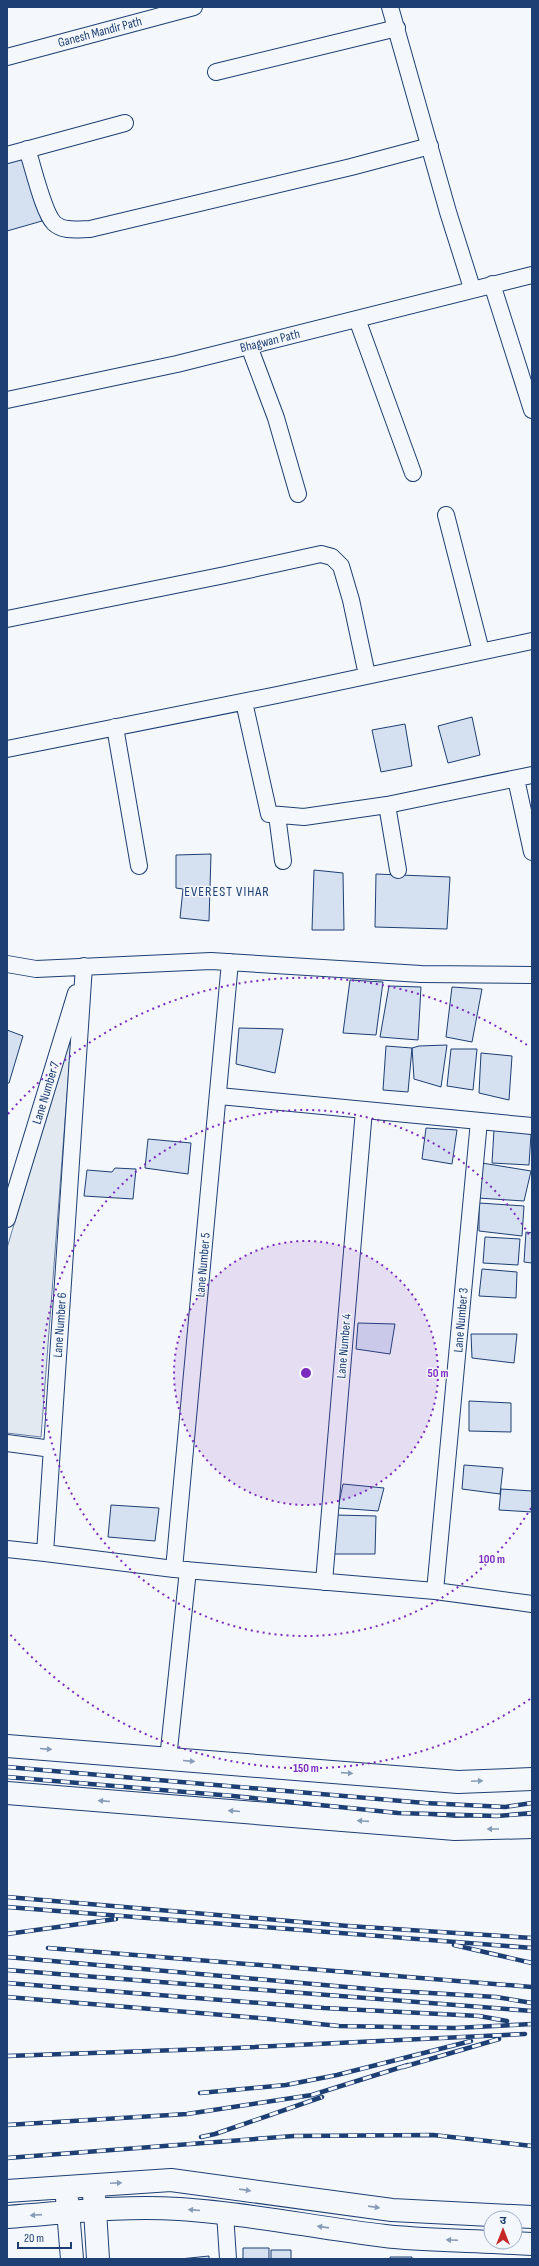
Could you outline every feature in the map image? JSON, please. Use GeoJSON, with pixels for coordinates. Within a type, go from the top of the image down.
{"type":"FeatureCollection","features":[{"type":"Feature","properties":{"kind":"street","name":"Ganesh Mandir Path"},"geometry":{"type":"LineString","coordinates":[[7,57],[194,7]]}},
{"type":"Feature","properties":{"kind":"street"},"geometry":{"type":"LineString","coordinates":[[390,7],[448,212],[472,288]]}},
{"type":"Feature","properties":{"kind":"street"},"geometry":{"type":"LineString","coordinates":[[216,72],[397,28]]}},
{"type":"Feature","properties":{"kind":"street"},"geometry":{"type":"LineString","coordinates":[[7,155],[125,123]]}},
{"type":"Feature","properties":{"kind":"street"},"geometry":{"type":"LineString","coordinates":[[27,149],[46,208],[54,223],[69,230],[90,229],[351,167],[430,146]]}},
{"type":"Feature","properties":{"kind":"street","name":"Bhagwan Path"},"geometry":{"type":"LineString","coordinates":[[7,400],[248,346],[472,288],[532,275]]}},
{"type":"Feature","properties":{"kind":"street"},"geometry":{"type":"LineString","coordinates":[[492,284],[532,410]]}},
{"type":"Feature","properties":{"kind":"street"},"geometry":{"type":"LineString","coordinates":[[357,319],[413,473]]}},
{"type":"Feature","properties":{"kind":"street"},"geometry":{"type":"LineString","coordinates":[[248,346],[276,418],[298,494]]}},
{"type":"Feature","properties":{"kind":"street"},"geometry":{"type":"LineString","coordinates":[[446,515],[481,651]]}},
{"type":"Feature","properties":{"kind":"street"},"geometry":{"type":"LineString","coordinates":[[7,619],[321,554],[332,557],[341,566],[351,600],[367,676]]}},
{"type":"Feature","properties":{"kind":"street"},"geometry":{"type":"LineString","coordinates":[[7,749],[244,702],[532,641]]}},
{"type":"Feature","properties":{"kind":"street"},"geometry":{"type":"LineString","coordinates":[[244,702],[270,814],[304,817],[387,805],[532,775]]}},
{"type":"Feature","properties":{"kind":"street"},"geometry":{"type":"LineString","coordinates":[[115,727],[139,866]]}},
{"type":"Feature","properties":{"kind":"street"},"geometry":{"type":"LineString","coordinates":[[516,779],[532,852]]}},
{"type":"Feature","properties":{"kind":"street"},"geometry":{"type":"LineString","coordinates":[[387,805],[398,870]]}},
{"type":"Feature","properties":{"kind":"street"},"geometry":{"type":"LineString","coordinates":[[276,815],[283,861]]}},
{"type":"Feature","properties":{"kind":"street"},"geometry":{"type":"LineString","coordinates":[[7,964],[36,969],[211,961],[422,974],[532,975]]}},
{"type":"Feature","properties":{"kind":"street","name":"Lane Number 5"},"geometry":{"type":"LineString","coordinates":[[168,1759],[181,1569],[230,962]]}},
{"type":"Feature","properties":{"kind":"street","name":"Lane Number 7"},"geometry":{"type":"LineString","coordinates":[[7,1218],[84,966]]}},
{"type":"Feature","properties":{"kind":"street","name":"Lane Number 6"},"geometry":{"type":"LineString","coordinates":[[45,1553],[84,966]]}},
{"type":"Feature","properties":{"kind":"street"},"geometry":{"type":"LineString","coordinates":[[219,1096],[532,1126]]}},
{"type":"Feature","properties":{"kind":"street","name":"Lane Number 4"},"geometry":{"type":"LineString","coordinates":[[324,1582],[364,1110]]}},
{"type":"Feature","properties":{"kind":"street","name":"Lane Number 3"},"geometry":{"type":"LineString","coordinates":[[435,1591],[479,1121]]}},
{"type":"Feature","properties":{"kind":"street"},"geometry":{"type":"LineString","coordinates":[[7,1443],[52,1449]]}},
{"type":"Feature","properties":{"kind":"street"},"geometry":{"type":"LineString","coordinates":[[7,1549],[181,1569],[435,1591],[532,1604]]}},
{"type":"Feature","properties":{"kind":"street"},"geometry":{"type":"LineString","coordinates":[[7,1746],[458,1782],[532,1779]]}},
{"type":"Feature","properties":{"kind":"street"},"geometry":{"type":"LineString","coordinates":[[7,1794],[455,1829],[532,1826]]}},
{"type":"Feature","properties":{"kind":"street"},"geometry":{"type":"LineString","coordinates":[[7,2190],[171,2180],[392,2210],[532,2217]]}},
{"type":"Feature","properties":{"kind":"street"},"geometry":{"type":"LineString","coordinates":[[93,2184],[98,2259]]}},
{"type":"Feature","properties":{"kind":"street"},"geometry":{"type":"LineString","coordinates":[[66,2186],[72,2259]]}},
{"type":"Feature","properties":{"kind":"street"},"geometry":{"type":"LineString","coordinates":[[7,2217],[68,2212],[95,2208],[177,2208],[225,2212],[386,2236],[483,2241]]}},
{"type":"Feature","properties":{"kind":"street"},"geometry":{"type":"LineString","coordinates":[[225,2212],[228,2259]]}},
{"type":"Feature","properties":{"kind":"shaded area"},"geometry":{"type":"Polygon","coordinates":[[[72,1028],[41,1437],[7,1433],[7,1248],[72,1028]]]}},
{"type":"Feature","properties":{"kind":"building"},"geometry":{"type":"Polygon","coordinates":[[[23,155],[42,221],[7,231],[7,159],[23,155]]]}},
{"type":"Feature","properties":{"kind":"building"},"geometry":{"type":"Polygon","coordinates":[[[472,717],[480,755],[448,763],[438,726],[472,717]]]}},
{"type":"Feature","properties":{"kind":"building"},"geometry":{"type":"Polygon","coordinates":[[[405,724],[412,766],[381,772],[372,730],[405,724]]]}},
{"type":"Feature","properties":{"kind":"building"},"geometry":{"type":"Polygon","coordinates":[[[211,854],[209,921],[180,918],[183,889],[176,888],[176,855],[211,854]]]}},
{"type":"Feature","properties":{"kind":"building"},"geometry":{"type":"Polygon","coordinates":[[[314,870],[343,873],[344,930],[312,930],[314,870]]]}},
{"type":"Feature","properties":{"kind":"building"},"geometry":{"type":"Polygon","coordinates":[[[376,874],[450,877],[447,929],[375,927],[376,874]]]}},
{"type":"Feature","properties":{"kind":"building"},"geometry":{"type":"Polygon","coordinates":[[[350,980],[383,982],[376,1035],[343,1033],[350,980]]]}},
{"type":"Feature","properties":{"kind":"building"},"geometry":{"type":"Polygon","coordinates":[[[389,986],[421,987],[418,1040],[380,1037],[389,986]]]}},
{"type":"Feature","properties":{"kind":"building"},"geometry":{"type":"Polygon","coordinates":[[[452,987],[482,989],[472,1042],[446,1037],[452,987]]]}},
{"type":"Feature","properties":{"kind":"building"},"geometry":{"type":"Polygon","coordinates":[[[239,1028],[283,1029],[275,1073],[236,1064],[239,1028]]]}},
{"type":"Feature","properties":{"kind":"building"},"geometry":{"type":"Polygon","coordinates":[[[7,1030],[23,1036],[9,1083],[7,1083],[7,1030]]]}},
{"type":"Feature","properties":{"kind":"building"},"geometry":{"type":"Polygon","coordinates":[[[447,1045],[441,1087],[414,1079],[412,1048],[419,1046],[447,1045]]]}},
{"type":"Feature","properties":{"kind":"building"},"geometry":{"type":"Polygon","coordinates":[[[386,1046],[412,1048],[408,1092],[383,1090],[386,1046]]]}},
{"type":"Feature","properties":{"kind":"building"},"geometry":{"type":"Polygon","coordinates":[[[451,1049],[477,1049],[473,1090],[447,1086],[451,1049]]]}},
{"type":"Feature","properties":{"kind":"building"},"geometry":{"type":"Polygon","coordinates":[[[481,1053],[512,1056],[509,1100],[479,1093],[481,1053]]]}},
{"type":"Feature","properties":{"kind":"building"},"geometry":{"type":"Polygon","coordinates":[[[426,1128],[457,1130],[452,1164],[422,1159],[426,1128]]]}},
{"type":"Feature","properties":{"kind":"building"},"geometry":{"type":"Polygon","coordinates":[[[494,1130],[531,1134],[529,1165],[492,1163],[494,1130]]]}},
{"type":"Feature","properties":{"kind":"building"},"geometry":{"type":"Polygon","coordinates":[[[148,1139],[191,1143],[188,1174],[145,1168],[148,1139]]]}},
{"type":"Feature","properties":{"kind":"building"},"geometry":{"type":"Polygon","coordinates":[[[482,1163],[531,1171],[524,1201],[478,1198],[482,1163]]]}},
{"type":"Feature","properties":{"kind":"building"},"geometry":{"type":"Polygon","coordinates":[[[115,1168],[136,1169],[133,1199],[84,1196],[87,1170],[112,1172],[115,1168]]]}},
{"type":"Feature","properties":{"kind":"building"},"geometry":{"type":"Polygon","coordinates":[[[479,1203],[524,1206],[522,1236],[479,1231],[479,1203]]]}},
{"type":"Feature","properties":{"kind":"building"},"geometry":{"type":"Polygon","coordinates":[[[526,1232],[532,1233],[532,1263],[524,1262],[526,1232]]]}},
{"type":"Feature","properties":{"kind":"building"},"geometry":{"type":"Polygon","coordinates":[[[485,1237],[520,1239],[518,1265],[483,1263],[485,1237]]]}},
{"type":"Feature","properties":{"kind":"building"},"geometry":{"type":"Polygon","coordinates":[[[482,1269],[517,1272],[516,1298],[479,1296],[482,1269]]]}},
{"type":"Feature","properties":{"kind":"building"},"geometry":{"type":"Polygon","coordinates":[[[358,1323],[395,1324],[390,1354],[356,1349],[358,1323]]]}},
{"type":"Feature","properties":{"kind":"building"},"geometry":{"type":"Polygon","coordinates":[[[471,1334],[517,1334],[514,1363],[472,1358],[471,1334]]]}},
{"type":"Feature","properties":{"kind":"building"},"geometry":{"type":"Polygon","coordinates":[[[469,1401],[511,1403],[511,1432],[469,1431],[469,1401]]]}},
{"type":"Feature","properties":{"kind":"building"},"geometry":{"type":"Polygon","coordinates":[[[464,1465],[503,1468],[500,1494],[462,1489],[464,1465]]]}},
{"type":"Feature","properties":{"kind":"building"},"geometry":{"type":"Polygon","coordinates":[[[343,1484],[384,1488],[378,1511],[338,1508],[343,1484]]]}},
{"type":"Feature","properties":{"kind":"building"},"geometry":{"type":"Polygon","coordinates":[[[501,1489],[532,1491],[532,1512],[499,1510],[501,1489]]]}},
{"type":"Feature","properties":{"kind":"building"},"geometry":{"type":"Polygon","coordinates":[[[111,1505],[159,1508],[155,1541],[108,1537],[111,1505]]]}},
{"type":"Feature","properties":{"kind":"building"},"geometry":{"type":"Polygon","coordinates":[[[335,1515],[376,1516],[375,1554],[334,1554],[335,1515]]]}},
{"type":"Feature","properties":{"kind":"building"},"geometry":{"type":"Polygon","coordinates":[[[243,2248],[269,2248],[269,2259],[243,2259],[243,2248]]]}},
{"type":"Feature","properties":{"kind":"building"},"geometry":{"type":"Polygon","coordinates":[[[271,2250],[291,2250],[291,2259],[271,2259],[271,2250]]]}},
{"type":"Feature","properties":{"kind":"building"},"geometry":{"type":"Polygon","coordinates":[[[209,2256],[209,2259],[180,2259],[209,2256]]]}},
{"type":"Feature","properties":{"kind":"building"},"geometry":{"type":"Polygon","coordinates":[[[390,2257],[412,2257],[412,2259],[390,2259],[390,2257]]]}},
{"type":"Feature","properties":{"kind":"railway"},"geometry":{"type":"LineString","coordinates":[[7,1767],[425,1803],[505,1807],[532,1803]]}},
{"type":"Feature","properties":{"kind":"railway"},"geometry":{"type":"LineString","coordinates":[[7,1777],[233,1796],[398,1813],[497,1816],[532,1813]]}},
{"type":"Feature","properties":{"kind":"railway"},"geometry":{"type":"LineString","coordinates":[[7,1897],[348,1926],[532,1938]]}},
{"type":"Feature","properties":{"kind":"railway"},"geometry":{"type":"LineString","coordinates":[[7,1907],[532,1948]]}},
{"type":"Feature","properties":{"kind":"railway"},"geometry":{"type":"LineString","coordinates":[[7,1934],[116,1919]]}},
{"type":"Feature","properties":{"kind":"railway"},"geometry":{"type":"LineString","coordinates":[[454,1945],[532,1963]]}},
{"type":"Feature","properties":{"kind":"railway"},"geometry":{"type":"LineString","coordinates":[[48,1948],[532,1987]]}},
{"type":"Feature","properties":{"kind":"railway"},"geometry":{"type":"LineString","coordinates":[[7,1957],[380,1990],[496,1997],[532,2003]]}},
{"type":"Feature","properties":{"kind":"railway"},"geometry":{"type":"LineString","coordinates":[[7,1970],[532,2011]]}},
{"type":"Feature","properties":{"kind":"railway"},"geometry":{"type":"LineString","coordinates":[[7,1983],[324,2008],[479,2016],[507,2021]]}},
{"type":"Feature","properties":{"kind":"railway"},"geometry":{"type":"LineString","coordinates":[[7,1997],[339,2026],[455,2028],[532,2024]]}},
{"type":"Feature","properties":{"kind":"railway"},"geometry":{"type":"LineString","coordinates":[[7,2056],[235,2048],[525,2034]]}},
{"type":"Feature","properties":{"kind":"railway"},"geometry":{"type":"LineString","coordinates":[[403,2067],[499,2039]]}},
{"type":"Feature","properties":{"kind":"railway"},"geometry":{"type":"LineString","coordinates":[[200,2093],[286,2085],[337,2075],[471,2041]]}},
{"type":"Feature","properties":{"kind":"railway"},"geometry":{"type":"LineString","coordinates":[[7,2125],[187,2114],[312,2095],[408,2065]]}},
{"type":"Feature","properties":{"kind":"railway"},"geometry":{"type":"LineString","coordinates":[[201,2137],[215,2134],[322,2097]]}},
{"type":"Feature","properties":{"kind":"railway"},"geometry":{"type":"LineString","coordinates":[[7,2158],[294,2136],[433,2135],[532,2146]]}},
{"type":"Feature","properties":{"kind":"district","name":"EVEREST VIHAR"},"geometry":{"type":"Point","coordinates":[227,891]}}]}
